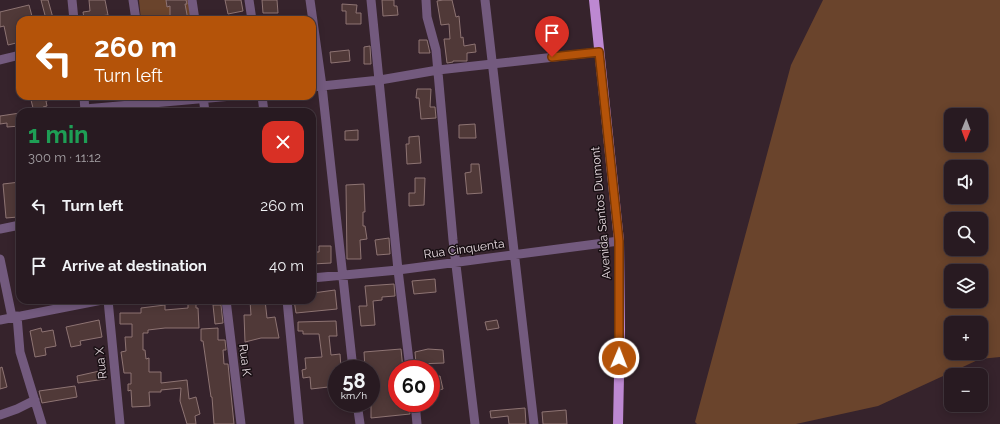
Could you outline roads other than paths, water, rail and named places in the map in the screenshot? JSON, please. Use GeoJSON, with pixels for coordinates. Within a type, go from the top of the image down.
{"type":"FeatureCollection","features":[{"type":"Feature","properties":{"kind":"main road","name":"Avenida Santos Dumont"},"geometry":{"type":"LineString","coordinates":[[594,0],[619,241],[620,329],[618,424]]}},
{"type":"Feature","properties":{"kind":"street"},"geometry":{"type":"LineString","coordinates":[[72,0],[74,16]]}},
{"type":"Feature","properties":{"kind":"street"},"geometry":{"type":"LineString","coordinates":[[133,0],[135,16]]}},
{"type":"Feature","properties":{"kind":"street"},"geometry":{"type":"LineString","coordinates":[[192,0],[194,16]]}},
{"type":"Feature","properties":{"kind":"street"},"geometry":{"type":"LineString","coordinates":[[249,0],[251,16]]}},
{"type":"Feature","properties":{"kind":"street"},"geometry":{"type":"LineString","coordinates":[[310,0],[312,16]]}},
{"type":"Feature","properties":{"kind":"street"},"geometry":{"type":"LineString","coordinates":[[370,0],[380,80],[398,270],[409,360]]}},
{"type":"Feature","properties":{"kind":"street"},"geometry":{"type":"LineString","coordinates":[[426,0],[428,24],[436,50],[456,263],[475,424]]}},
{"type":"Feature","properties":{"kind":"street"},"geometry":{"type":"LineString","coordinates":[[484,0],[534,424]]}},
{"type":"Feature","properties":{"kind":"street"},"geometry":{"type":"LineString","coordinates":[[316,43],[322,86],[351,360]]}},
{"type":"Feature","properties":{"kind":"street"},"geometry":{"type":"LineString","coordinates":[[316,87],[380,80],[438,70],[599,52]]}},
{"type":"Feature","properties":{"kind":"street"},"geometry":{"type":"LineString","coordinates":[[0,60],[16,56]]}},
{"type":"Feature","properties":{"kind":"street"},"geometry":{"type":"LineString","coordinates":[[105,108],[185,100]]}},
{"type":"Feature","properties":{"kind":"street"},"geometry":{"type":"LineString","coordinates":[[0,229],[16,226]]}},
{"type":"Feature","properties":{"kind":"street","name":"Rua Cinquenta"},"geometry":{"type":"LineString","coordinates":[[316,278],[456,263],[619,241]]}},
{"type":"Feature","properties":{"kind":"street"},"geometry":{"type":"LineString","coordinates":[[0,259],[14,317],[20,352],[42,424]]}},
{"type":"Feature","properties":{"kind":"street"},"geometry":{"type":"LineString","coordinates":[[0,320],[81,304]]}},
{"type":"Feature","properties":{"kind":"street","name":"Rua X"},"geometry":{"type":"LineString","coordinates":[[108,304],[120,424]]}},
{"type":"Feature","properties":{"kind":"street","name":"Rua K"},"geometry":{"type":"LineString","coordinates":[[226,304],[241,424]]}},
{"type":"Feature","properties":{"kind":"street"},"geometry":{"type":"LineString","coordinates":[[287,304],[299,424]]}},
{"type":"Feature","properties":{"kind":"street"},"geometry":{"type":"LineString","coordinates":[[0,415],[35,400]]}},
{"type":"Feature","properties":{"kind":"street"},"geometry":{"type":"LineString","coordinates":[[358,412],[360,424]]}},
{"type":"Feature","properties":{"kind":"street"},"geometry":{"type":"LineString","coordinates":[[416,412],[418,424]]}}]}
